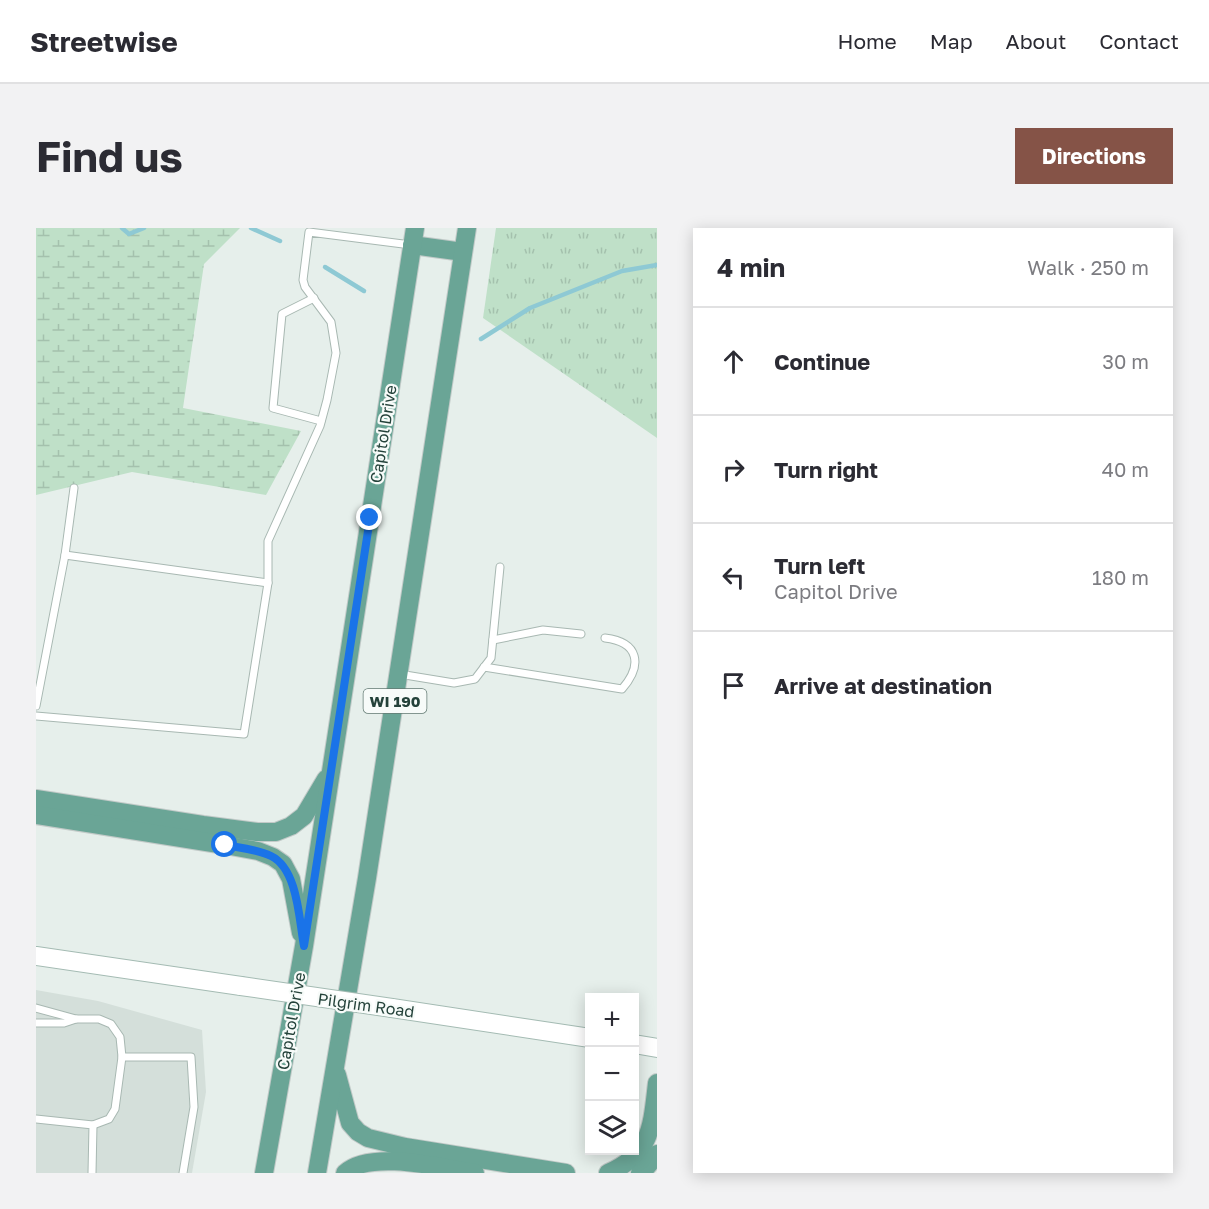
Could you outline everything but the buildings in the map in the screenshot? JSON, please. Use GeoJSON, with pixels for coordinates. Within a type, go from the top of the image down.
{"type":"FeatureCollection","features":[{"type":"Feature","properties":{"kind":"main road","name":"WI 190"},"geometry":{"type":"LineString","coordinates":[[317,1173],[399,674],[466,228]]}},
{"type":"Feature","properties":{"kind":"main road"},"geometry":{"type":"LineString","coordinates":[[414,237],[463,252]]}},
{"type":"Feature","properties":{"kind":"main road","name":"Capitol Drive"},"geometry":{"type":"LineString","coordinates":[[264,1173],[304,946],[414,237]]}},
{"type":"Feature","properties":{"kind":"main road"},"geometry":{"type":"LineString","coordinates":[[36,799],[203,825],[257,832],[276,832],[291,826],[304,816],[332,770]]}},
{"type":"Feature","properties":{"kind":"main road"},"geometry":{"type":"LineString","coordinates":[[36,816],[225,845],[258,851],[273,857],[283,864],[291,879],[304,946]]}},
{"type":"Feature","properties":{"kind":"main road","name":"Pilgrim Road"},"geometry":{"type":"LineString","coordinates":[[36,956],[585,1037]]}},
{"type":"Feature","properties":{"kind":"main road"},"geometry":{"type":"LineString","coordinates":[[639,1045],[657,1048]]}},
{"type":"Feature","properties":{"kind":"main road"},"geometry":{"type":"LineString","coordinates":[[335,1066],[350,1123],[368,1138],[405,1147],[566,1173]]}},
{"type":"Feature","properties":{"kind":"main road"},"geometry":{"type":"LineString","coordinates":[[608,1173],[622,1167],[644,1146],[653,1121],[657,1083]]}},
{"type":"Feature","properties":{"kind":"main road"},"geometry":{"type":"LineString","coordinates":[[640,1173],[657,1154]]}},
{"type":"Feature","properties":{"kind":"main road"},"geometry":{"type":"LineString","coordinates":[[345,1173],[352,1167],[372,1161],[390,1160],[475,1173]]}},
{"type":"Feature","properties":{"kind":"lane"},"geometry":{"type":"LineString","coordinates":[[36,716],[244,734],[268,583],[268,541],[321,422],[336,352],[331,322],[305,287],[303,280],[309,232],[414,237]]}},
{"type":"Feature","properties":{"kind":"lane"},"geometry":{"type":"LineString","coordinates":[[314,298],[282,314],[273,408],[321,422]]}},
{"type":"Feature","properties":{"kind":"lane"},"geometry":{"type":"LineString","coordinates":[[36,706],[65,555],[74,488]]}},
{"type":"Feature","properties":{"kind":"lane"},"geometry":{"type":"LineString","coordinates":[[65,555],[268,583]]}},
{"type":"Feature","properties":{"kind":"lane"},"geometry":{"type":"LineString","coordinates":[[399,674],[454,683],[475,679],[491,658],[500,567]]}},
{"type":"Feature","properties":{"kind":"lane"},"geometry":{"type":"LineString","coordinates":[[493,640],[543,630],[581,634]]}},
{"type":"Feature","properties":{"kind":"lane"},"geometry":{"type":"LineString","coordinates":[[484,667],[622,689],[632,678],[635,661],[629,645],[618,639],[605,638]]}},
{"type":"Feature","properties":{"kind":"lane"},"geometry":{"type":"LineString","coordinates":[[36,1008],[76,1019],[99,1019],[111,1024],[120,1037],[122,1057],[115,1109],[109,1119],[93,1125],[36,1119]]}},
{"type":"Feature","properties":{"kind":"lane"},"geometry":{"type":"LineString","coordinates":[[36,1023],[64,1023],[76,1019]]}},
{"type":"Feature","properties":{"kind":"lane"},"geometry":{"type":"LineString","coordinates":[[122,1057],[191,1057],[194,1107],[183,1173]]}},
{"type":"Feature","properties":{"kind":"lane"},"geometry":{"type":"LineString","coordinates":[[92,1173],[93,1125]]}},
{"type":"Feature","properties":{"kind":"shaded area"},"geometry":{"type":"Polygon","coordinates":[[[36,990],[98,1001],[202,1030],[206,1092],[192,1173],[36,1173],[36,990]]]}},
{"type":"Feature","properties":{"kind":"green space"},"geometry":{"type":"Polygon","coordinates":[[[36,228],[240,228],[204,264],[183,408],[301,431],[266,495],[132,472],[36,495],[36,228]]]}},
{"type":"Feature","properties":{"kind":"green space"},"geometry":{"type":"Polygon","coordinates":[[[496,228],[657,228],[657,438],[483,318],[496,228]]]}},
{"type":"Feature","properties":{"kind":"waterway"},"geometry":{"type":"LineString","coordinates":[[122,228],[129,234],[144,228]]}},
{"type":"Feature","properties":{"kind":"waterway"},"geometry":{"type":"LineString","coordinates":[[251,228],[280,241]]}},
{"type":"Feature","properties":{"kind":"waterway"},"geometry":{"type":"LineString","coordinates":[[481,339],[530,308],[622,271],[657,265]]}},
{"type":"Feature","properties":{"kind":"waterway"},"geometry":{"type":"LineString","coordinates":[[325,267],[364,291]]}},
{"type":"Feature","properties":{"kind":"route"},"geometry":{"type":"LineString","coordinates":[[225,845],[258,851],[283,864],[291,879],[304,946],[370,518]]}}]}
